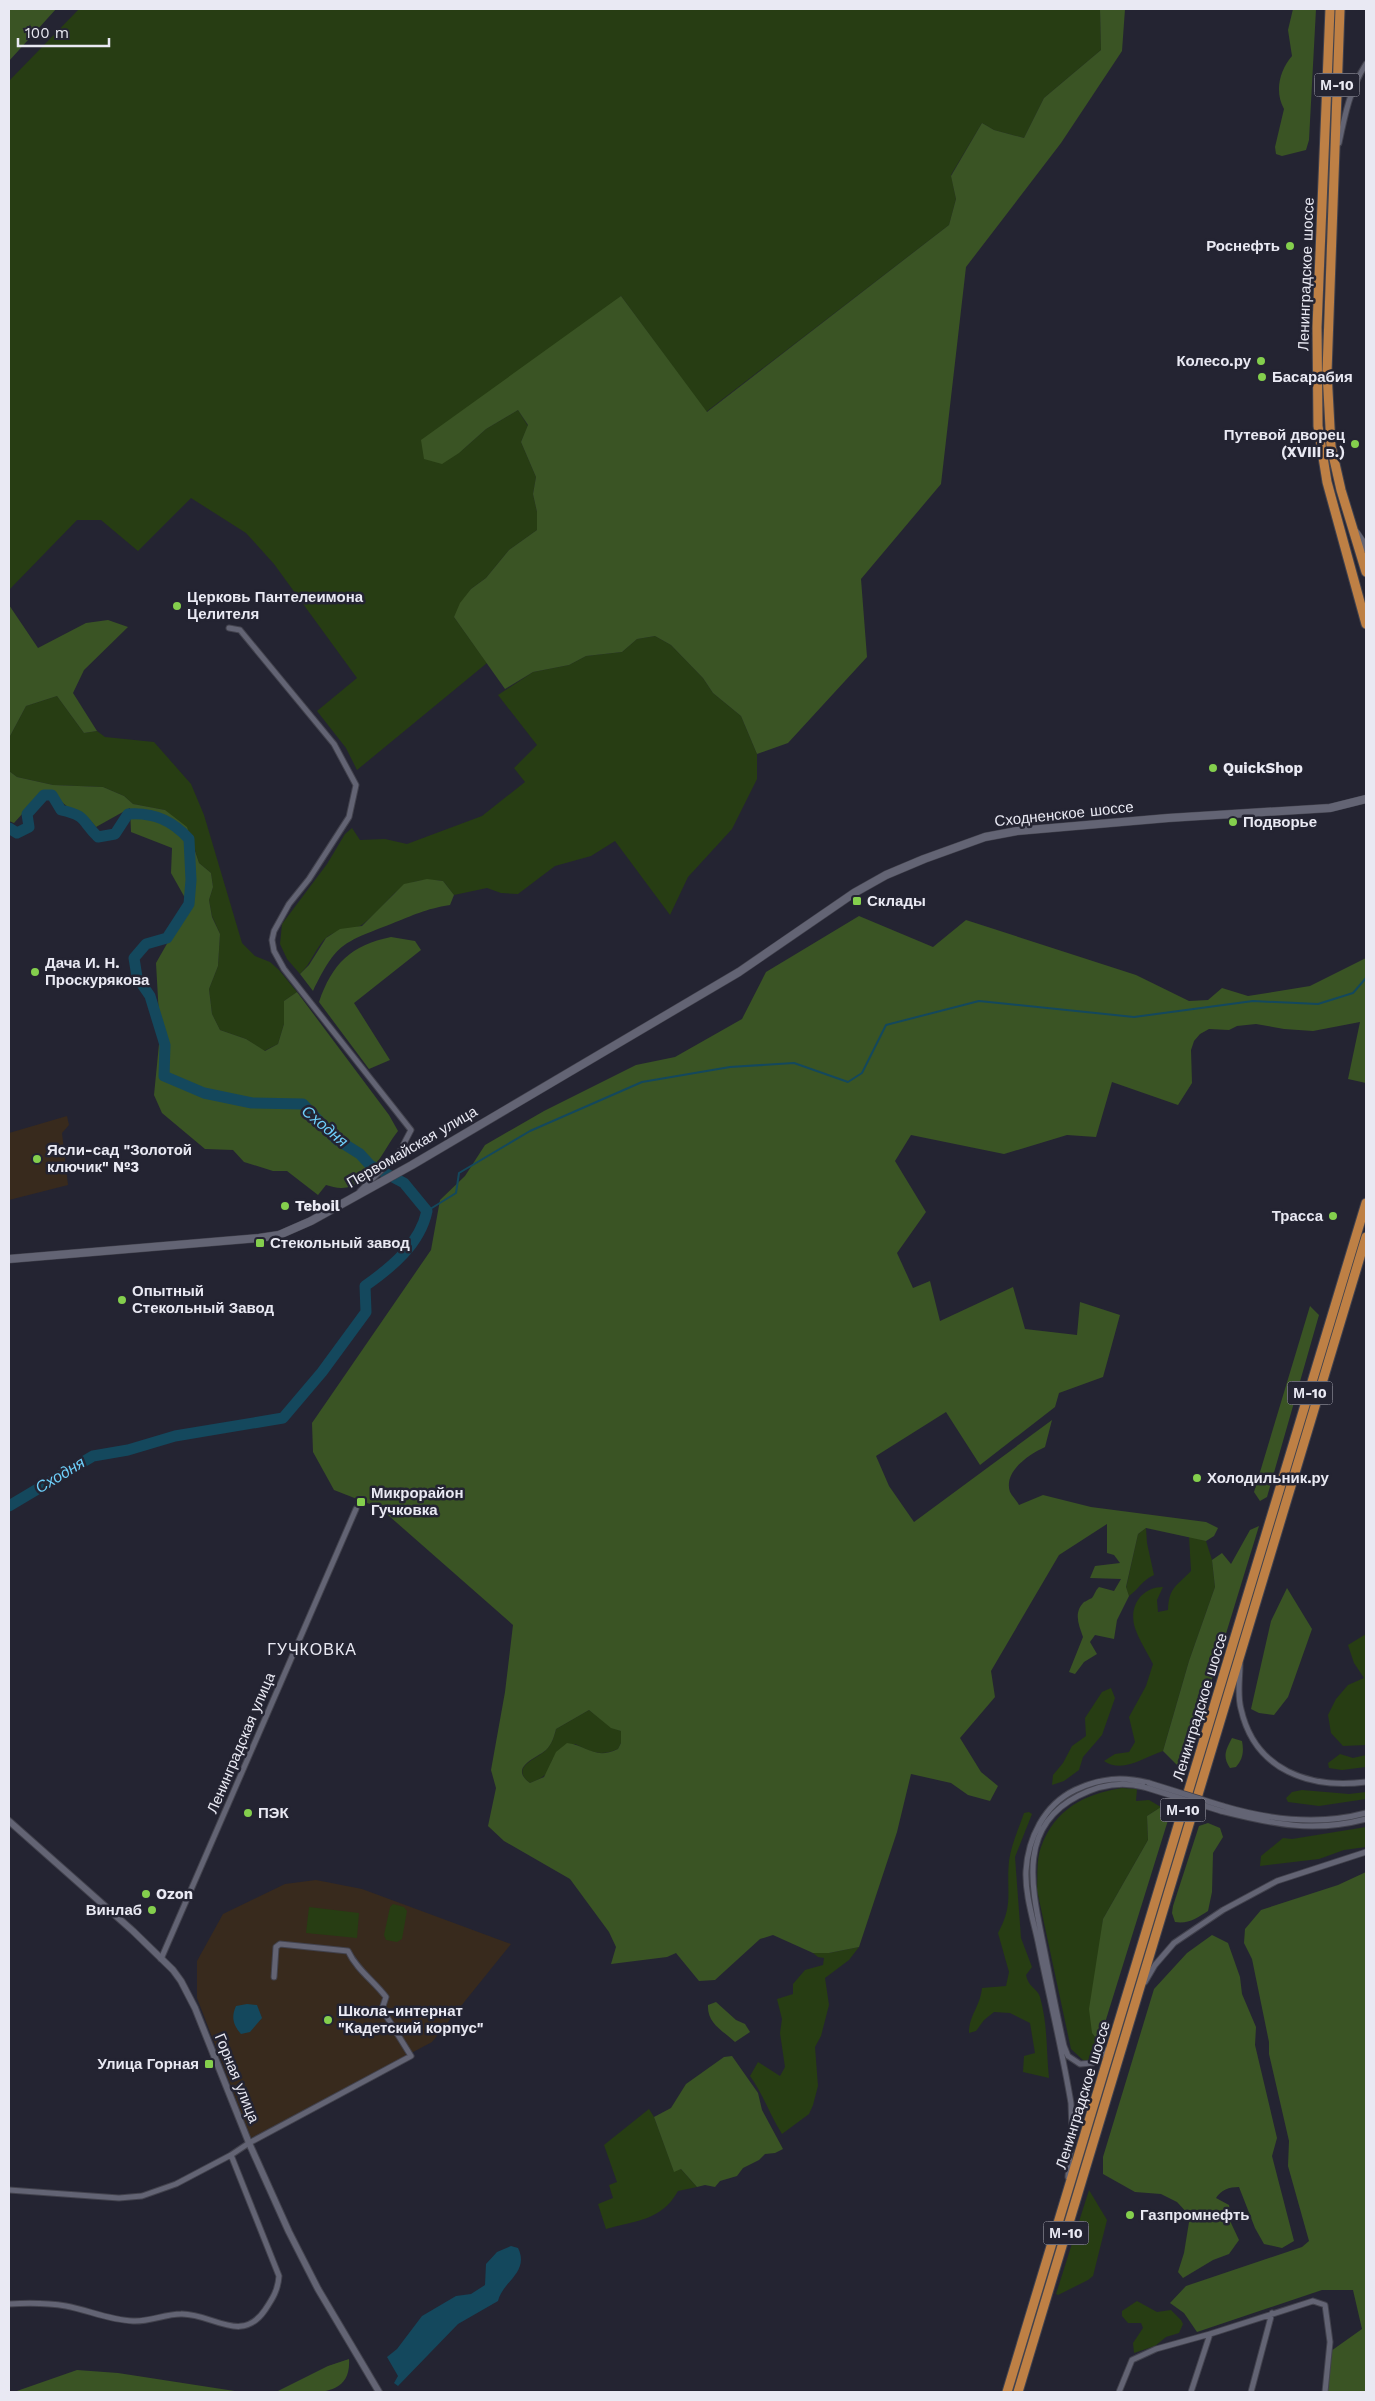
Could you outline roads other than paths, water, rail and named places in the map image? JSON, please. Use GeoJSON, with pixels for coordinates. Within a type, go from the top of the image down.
{"type":"FeatureCollection","features":[{"type":"Feature","properties":{"kind":"highway","name":"Ленинградское шоссе"},"geometry":{"type":"LineString","coordinates":[[1330,9],[1317,327],[1318,426],[1327,482],[1366,624]]}},
{"type":"Feature","properties":{"kind":"highway","name":"Ленинградское шоссе"},"geometry":{"type":"LineString","coordinates":[[1340,9],[1327,372],[1328,423],[1336,469],[1366,572]]}},
{"type":"Feature","properties":{"kind":"highway","name":"Ленинградское шоссе"},"geometry":{"type":"LineString","coordinates":[[1007,2392],[1366,1203]]}},
{"type":"Feature","properties":{"kind":"highway","name":"Ленинградское шоссе"},"geometry":{"type":"LineString","coordinates":[[1018,2392],[1366,1237]]}},
{"type":"Feature","properties":{"kind":"main road"},"geometry":{"type":"LineString","coordinates":[[1353,528],[1366,548]]}},
{"type":"Feature","properties":{"kind":"main road","name":"Сходненское шоссе"},"geometry":{"type":"LineString","coordinates":[[739,972],[843,900],[886,875],[985,837],[1055,826],[1330,808],[1366,799]]}},
{"type":"Feature","properties":{"kind":"main road","name":"Первомайская улица"},"geometry":{"type":"LineString","coordinates":[[9,1257],[269,1237],[293,1230],[354,1196],[375,1181],[412,1165],[739,972]]}},
{"type":"Feature","properties":{"kind":"street"},"geometry":{"type":"LineString","coordinates":[[1335,162],[1353,84],[1366,64]]}},
{"type":"Feature","properties":{"kind":"street"},"geometry":{"type":"LineString","coordinates":[[229,628],[240,630],[334,744],[356,785],[349,817],[309,879],[289,904],[274,930],[272,940],[274,950],[284,969],[411,1130],[399,1153],[387,1164],[375,1181]]}},
{"type":"Feature","properties":{"kind":"street","name":"Ленинградская улица"},"geometry":{"type":"LineString","coordinates":[[161,1958],[356,1509]]}},
{"type":"Feature","properties":{"kind":"street"},"geometry":{"type":"LineString","coordinates":[[1240,1660],[1240,1708],[1248,1728],[1260,1748],[1284,1770],[1311,1782],[1350,1784],[1366,1782]]}},
{"type":"Feature","properties":{"kind":"street"},"geometry":{"type":"LineString","coordinates":[[1063,2205],[1070,2167],[1071,2103],[1027,1886],[1030,1845],[1041,1821],[1050,1810],[1070,1793],[1092,1783],[1117,1777],[1290,1826],[1339,1824],[1366,1819]]}},
{"type":"Feature","properties":{"kind":"street"},"geometry":{"type":"LineString","coordinates":[[1115,2038],[1102,2056],[1093,2063],[1080,2064],[1068,2056],[1064,2046],[1032,1887],[1033,1855],[1038,1839],[1049,1820],[1072,1799],[1099,1787],[1127,1783],[1147,1785]]}},
{"type":"Feature","properties":{"kind":"street"},"geometry":{"type":"LineString","coordinates":[[1222,1808],[1284,1820],[1328,1820],[1366,1813]]}},
{"type":"Feature","properties":{"kind":"street","name":"Горная улица"},"geometry":{"type":"LineString","coordinates":[[9,1822],[60,1864],[161,1958],[173,1970],[188,1992],[268,2188],[314,2280],[379,2392]]}},
{"type":"Feature","properties":{"kind":"street"},"geometry":{"type":"LineString","coordinates":[[1140,1991],[1155,1965],[1174,1943],[1223,1910],[1277,1881],[1366,1852]]}},
{"type":"Feature","properties":{"kind":"street"},"geometry":{"type":"LineString","coordinates":[[9,2190],[119,2198],[142,2196],[163,2189],[231,2156],[249,2143],[411,2056],[382,2009],[386,1997],[378,1986],[371,1982],[348,1951],[280,1944],[276,1947],[274,1978]]}},
{"type":"Feature","properties":{"kind":"street"},"geometry":{"type":"LineString","coordinates":[[9,2304],[65,2306],[133,2321],[181,2314],[196,2315],[231,2327],[251,2323],[260,2316],[278,2289],[279,2276],[231,2156]]}},
{"type":"Feature","properties":{"kind":"street"},"geometry":{"type":"LineString","coordinates":[[1119,2392],[1132,2360],[1156,2349],[1313,2301],[1325,2305],[1330,2342],[1325,2392]]}},
{"type":"Feature","properties":{"kind":"street"},"geometry":{"type":"LineString","coordinates":[[1250,2392],[1272,2314]]}},
{"type":"Feature","properties":{"kind":"street"},"geometry":{"type":"LineString","coordinates":[[1191,2392],[1210,2334]]}},
{"type":"Feature","properties":{"kind":"water"},"geometry":{"type":"Polygon","coordinates":[[[257,2005],[262,2018],[250,2032],[241,2034],[236,2027],[233,2017],[236,2006],[257,2005]]]}},
{"type":"Feature","properties":{"kind":"water"},"geometry":{"type":"Polygon","coordinates":[[[511,2246],[518,2248],[521,2256],[520,2264],[514,2276],[500,2294],[498,2301],[458,2324],[398,2386],[394,2383],[398,2376],[387,2357],[397,2349],[422,2316],[456,2296],[471,2294],[485,2285],[486,2264],[497,2252],[511,2246]]]}},
{"type":"Feature","properties":{"kind":"waterway","name":"Сходня"},"geometry":{"type":"LineString","coordinates":[[9,828],[17,833],[29,827],[27,814],[44,795],[52,795],[61,810],[76,814],[98,837],[115,834],[128,814],[154,816],[169,822],[183,832],[189,839],[191,880],[189,904],[167,938],[146,944],[134,958],[137,977],[150,996],[165,1045],[164,1076],[204,1093],[252,1103],[303,1104],[336,1139],[360,1154],[370,1165],[404,1183],[427,1211],[418,1234],[404,1254],[365,1286],[366,1312],[322,1372],[283,1418],[175,1436],[128,1450],[93,1456],[9,1506]]}},
{"type":"Feature","properties":{"kind":"waterway"},"geometry":{"type":"LineString","coordinates":[[427,1211],[456,1193],[459,1173],[530,1131],[642,1082],[730,1067],[794,1063],[848,1082],[862,1073],[886,1025],[979,1001],[1134,1017],[1253,1001],[1318,1004],[1353,993],[1366,978]]}},
{"type":"Feature","properties":{"kind":"place","name":"Роснефть"},"geometry":{"type":"Point","coordinates":[1290,246]}},
{"type":"Feature","properties":{"kind":"place","name":"Колесо.ру"},"geometry":{"type":"Point","coordinates":[1261,361]}},
{"type":"Feature","properties":{"kind":"place","name":"Басарабия"},"geometry":{"type":"Point","coordinates":[1262,377]}},
{"type":"Feature","properties":{"kind":"place","name":"Путевой дворец (XVIII в.)"},"geometry":{"type":"Point","coordinates":[1355,444]}},
{"type":"Feature","properties":{"kind":"place","name":"Церковь Пантелеимона Целителя"},"geometry":{"type":"Point","coordinates":[177,606]}},
{"type":"Feature","properties":{"kind":"place","name":"QuickShop"},"geometry":{"type":"Point","coordinates":[1213,768]}},
{"type":"Feature","properties":{"kind":"place","name":"Подворье"},"geometry":{"type":"Point","coordinates":[1233,822]}},
{"type":"Feature","properties":{"kind":"place","name":"Склады"},"geometry":{"type":"Point","coordinates":[857,901]}},
{"type":"Feature","properties":{"kind":"place","name":"Дача И. Н. Проскурякова"},"geometry":{"type":"Point","coordinates":[35,972]}},
{"type":"Feature","properties":{"kind":"place","name":"Ясли-сад \"Золотой ключик\" №3"},"geometry":{"type":"Point","coordinates":[37,1159]}},
{"type":"Feature","properties":{"kind":"place","name":"Teboil"},"geometry":{"type":"Point","coordinates":[285,1206]}},
{"type":"Feature","properties":{"kind":"place","name":"Трасса"},"geometry":{"type":"Point","coordinates":[1333,1216]}},
{"type":"Feature","properties":{"kind":"place","name":"Стекольный завод"},"geometry":{"type":"Point","coordinates":[260,1243]}},
{"type":"Feature","properties":{"kind":"place","name":"Опытный Стекольный Завод"},"geometry":{"type":"Point","coordinates":[122,1300]}},
{"type":"Feature","properties":{"kind":"place","name":"Холодильник.ру"},"geometry":{"type":"Point","coordinates":[1197,1478]}},
{"type":"Feature","properties":{"kind":"place","name":"Микрорайон Гучковка"},"geometry":{"type":"Point","coordinates":[361,1502]}},
{"type":"Feature","properties":{"kind":"place","name":"ПЭК"},"geometry":{"type":"Point","coordinates":[248,1813]}},
{"type":"Feature","properties":{"kind":"place","name":"Ozon"},"geometry":{"type":"Point","coordinates":[146,1894]}},
{"type":"Feature","properties":{"kind":"place","name":"Винлаб"},"geometry":{"type":"Point","coordinates":[152,1910]}},
{"type":"Feature","properties":{"kind":"place","name":"Школа-интернат \"Кадетский корпус\""},"geometry":{"type":"Point","coordinates":[328,2020]}},
{"type":"Feature","properties":{"kind":"place","name":"Улица Горная"},"geometry":{"type":"Point","coordinates":[209,2064]}},
{"type":"Feature","properties":{"kind":"place","name":"Газпромнефть"},"geometry":{"type":"Point","coordinates":[1130,2215]}},
{"type":"Feature","properties":{"kind":"district","name":"ГУЧКОВКА"},"geometry":{"type":"Point","coordinates":[312,1649]}}]}
